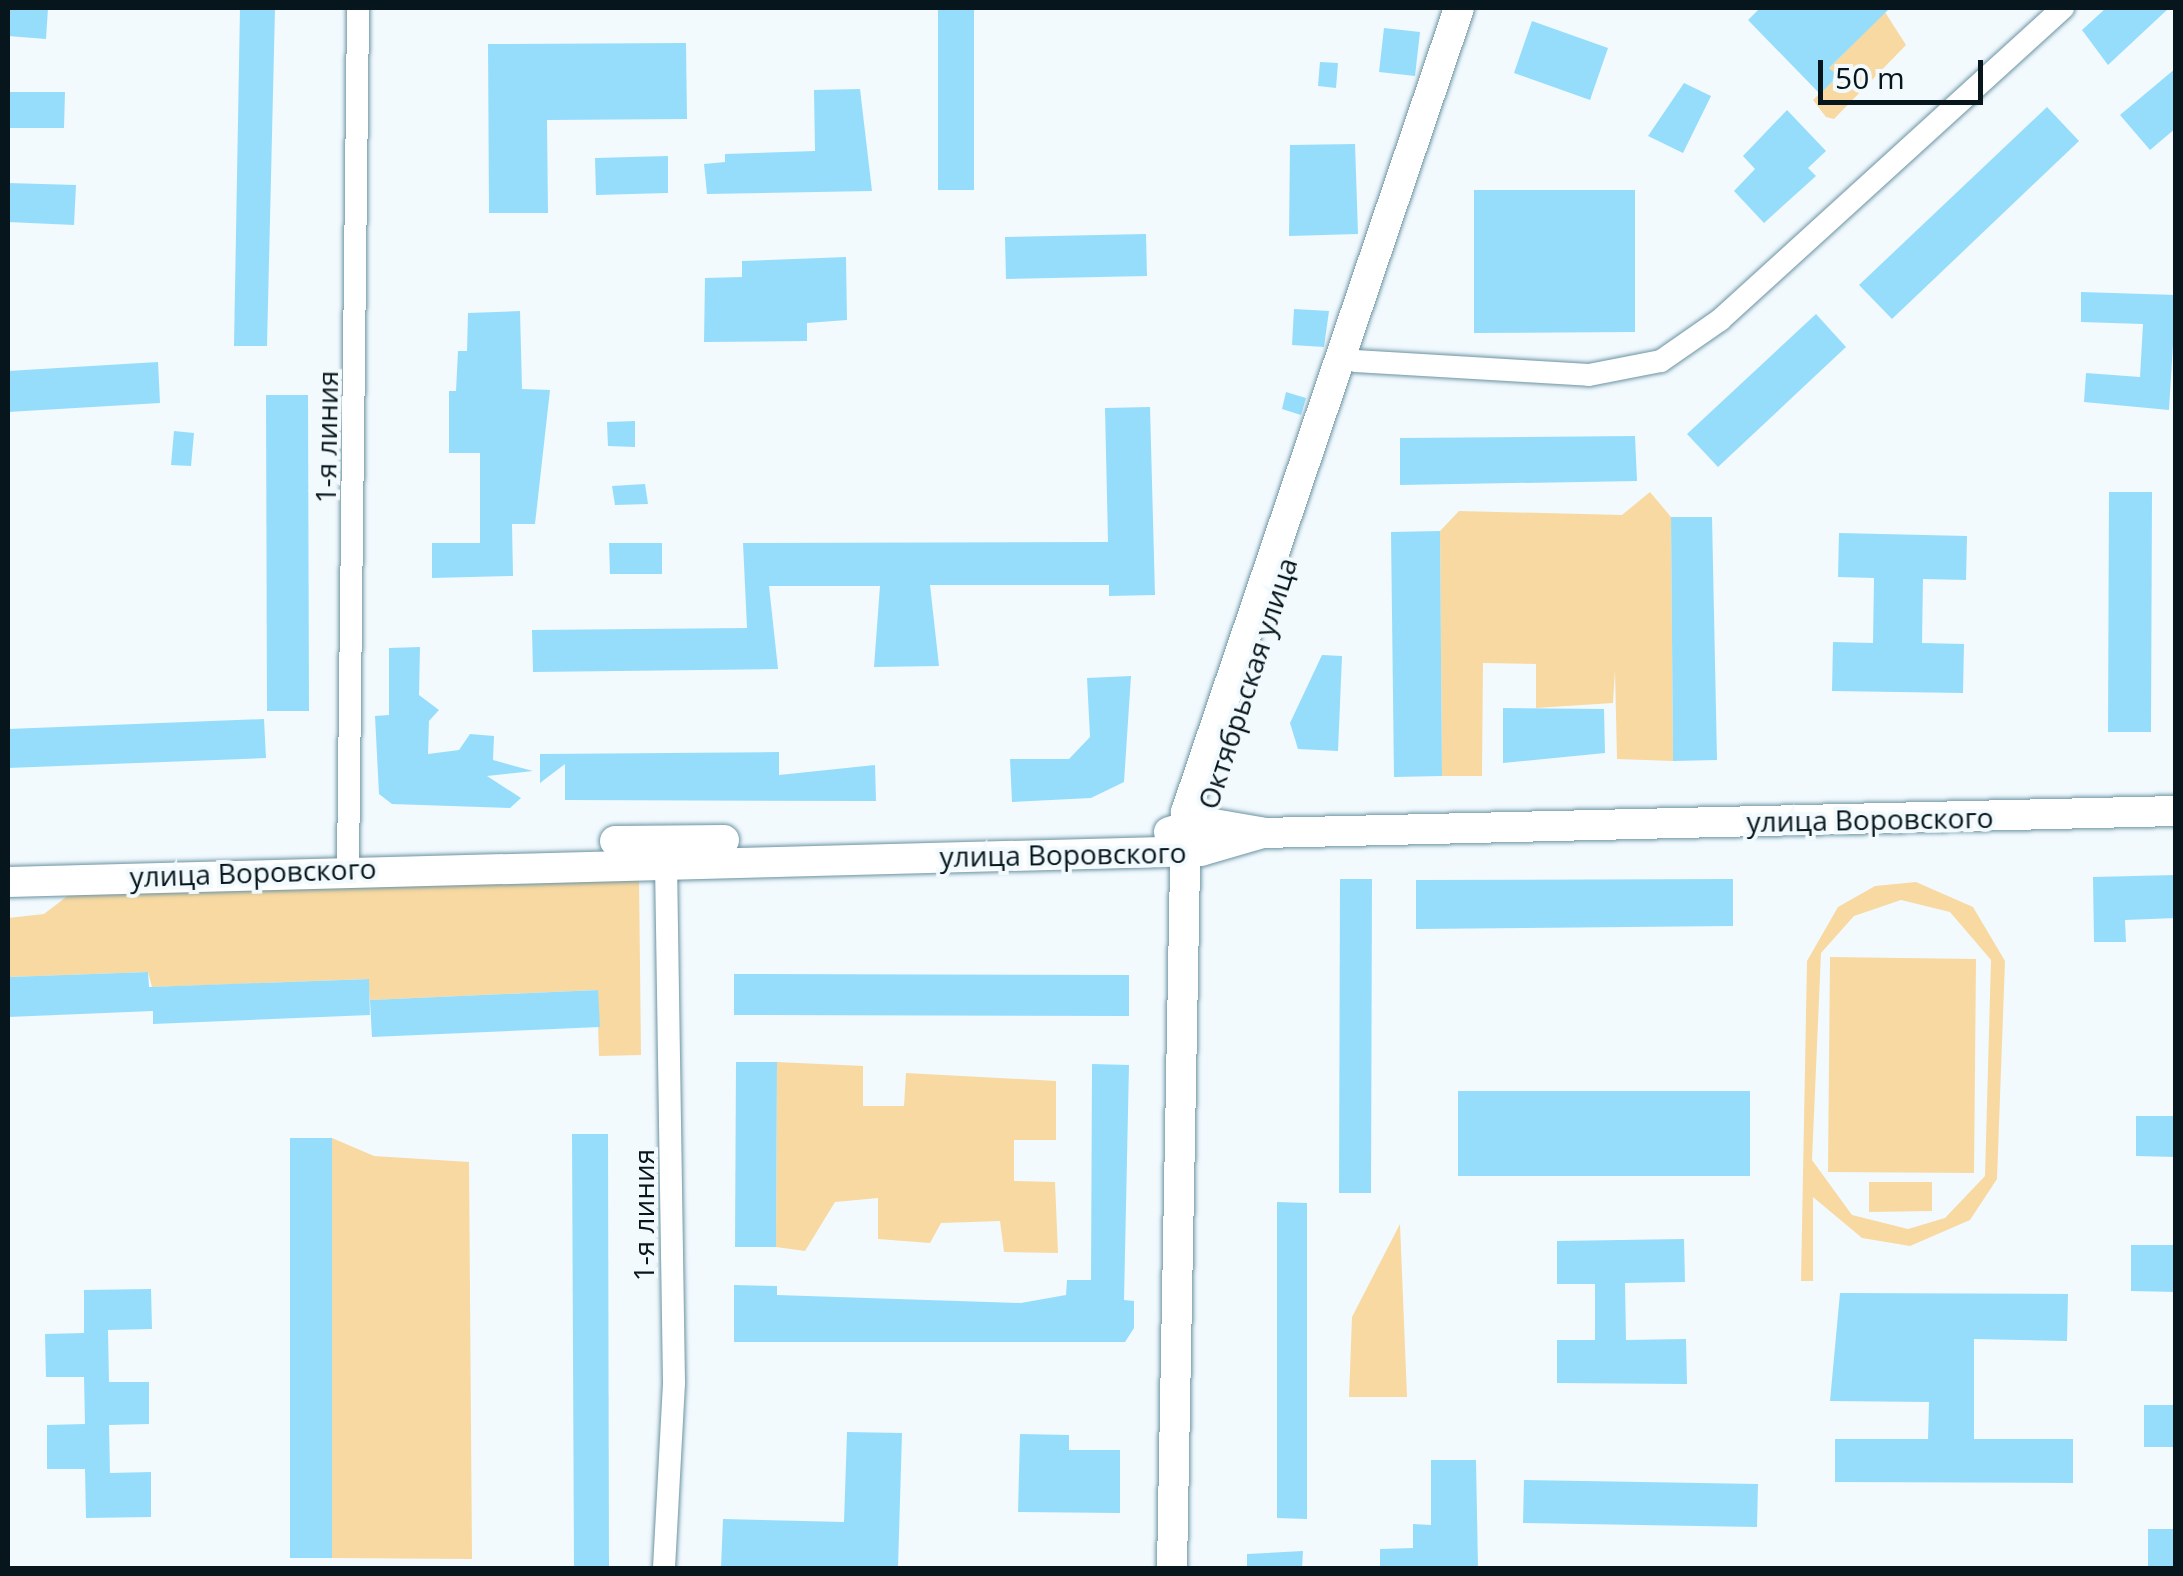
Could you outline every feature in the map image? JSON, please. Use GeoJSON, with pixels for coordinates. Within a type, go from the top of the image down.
{"type":"FeatureCollection","features":[{"type":"Feature","properties":{"kind":"street","name":"1-я линия"},"geometry":{"type":"LineString","coordinates":[[347,859],[358,8]]}},
{"type":"Feature","properties":{"kind":"street"},"geometry":{"type":"LineString","coordinates":[[1172,1568],[1193,838],[1459,8]]}},
{"type":"Feature","properties":{"kind":"street","name":"Октябрьская улица"},"geometry":{"type":"LineString","coordinates":[[1192,1568],[1193,838],[1475,8]]}},
{"type":"Feature","properties":{"kind":"street"},"geometry":{"type":"LineString","coordinates":[[1355,361],[1589,374],[1661,361],[1720,320],[2063,8]]}},
{"type":"Feature","properties":{"kind":"street","name":"улица Воровского"},"geometry":{"type":"LineString","coordinates":[[8,882],[347,859],[666,862],[1263,833],[2176,812]]}},
{"type":"Feature","properties":{"kind":"street"},"geometry":{"type":"LineString","coordinates":[[8,864],[1193,838]]}},
{"type":"Feature","properties":{"kind":"street","name":"1-я линия"},"geometry":{"type":"LineString","coordinates":[[664,1568],[674,1383],[666,862]]}},
{"type":"Feature","properties":{"kind":"shaded area"},"geometry":{"type":"Polygon","coordinates":[[[1885,12],[1906,45],[1834,119],[1826,117],[1813,100],[1837,77],[1829,68],[1885,12]]]}},
{"type":"Feature","properties":{"kind":"shaded area"},"geometry":{"type":"Polygon","coordinates":[[[1650,492],[1671,517],[1673,761],[1617,759],[1615,670],[1613,703],[1536,708],[1536,664],[1483,663],[1482,776],[1442,776],[1440,531],[1459,511],[1622,515],[1650,492]]]}},
{"type":"Feature","properties":{"kind":"shaded area"},"geometry":{"type":"Polygon","coordinates":[[[639,877],[641,1055],[599,1056],[597,990],[370,1000],[368,979],[152,987],[148,972],[8,977],[8,918],[44,914],[78,888],[639,877]]]}},
{"type":"Feature","properties":{"kind":"shaded area"},"geometry":{"type":"Polygon","coordinates":[[[1916,882],[1973,907],[2005,961],[1997,1179],[1970,1220],[1910,1246],[1862,1238],[1813,1197],[1813,1281],[1801,1281],[1807,961],[1838,907],[1875,886],[1916,882]],[[1901,900],[1854,916],[1821,953],[1812,1160],[1852,1215],[1908,1229],[1945,1218],[1985,1176],[1991,960],[1950,912],[1901,900]]]}},
{"type":"Feature","properties":{"kind":"shaded area"},"geometry":{"type":"Polygon","coordinates":[[[1830,957],[1976,959],[1974,1173],[1828,1172],[1830,957]]]}},
{"type":"Feature","properties":{"kind":"shaded area"},"geometry":{"type":"Polygon","coordinates":[[[777,1062],[863,1066],[863,1106],[904,1106],[906,1073],[1056,1081],[1056,1140],[1014,1140],[1014,1181],[1055,1182],[1058,1253],[1004,1252],[1000,1221],[941,1223],[930,1243],[878,1239],[878,1198],[835,1202],[805,1251],[776,1247],[777,1062]]]}},
{"type":"Feature","properties":{"kind":"shaded area"},"geometry":{"type":"Polygon","coordinates":[[[332,1138],[374,1156],[469,1162],[472,1559],[332,1558],[332,1138]]]}},
{"type":"Feature","properties":{"kind":"shaded area"},"geometry":{"type":"Polygon","coordinates":[[[1869,1182],[1932,1182],[1932,1211],[1869,1212],[1869,1182]]]}},
{"type":"Feature","properties":{"kind":"shaded area"},"geometry":{"type":"Polygon","coordinates":[[[1400,1224],[1407,1397],[1349,1397],[1352,1317],[1400,1224]]]}},
{"type":"Feature","properties":{"kind":"building"},"geometry":{"type":"Polygon","coordinates":[[[8,8],[48,8],[46,39],[8,36],[8,8]]]}},
{"type":"Feature","properties":{"kind":"building"},"geometry":{"type":"Polygon","coordinates":[[[240,8],[275,8],[267,346],[234,346],[240,8]]]}},
{"type":"Feature","properties":{"kind":"building"},"geometry":{"type":"Polygon","coordinates":[[[938,8],[974,8],[974,190],[938,190],[938,8]]]}},
{"type":"Feature","properties":{"kind":"building"},"geometry":{"type":"Polygon","coordinates":[[[1760,8],[1890,8],[1829,68],[1838,76],[1820,94],[1748,20],[1760,8]]]}},
{"type":"Feature","properties":{"kind":"building"},"geometry":{"type":"Polygon","coordinates":[[[2106,8],[2169,8],[2108,65],[2082,30],[2106,8]]]}},
{"type":"Feature","properties":{"kind":"building"},"geometry":{"type":"Polygon","coordinates":[[[1532,21],[1608,48],[1590,100],[1514,73],[1532,21]]]}},
{"type":"Feature","properties":{"kind":"building"},"geometry":{"type":"Polygon","coordinates":[[[1384,28],[1420,32],[1415,76],[1379,72],[1384,28]]]}},
{"type":"Feature","properties":{"kind":"building"},"geometry":{"type":"Polygon","coordinates":[[[686,43],[687,119],[547,120],[548,213],[489,213],[488,44],[686,43]]]}},
{"type":"Feature","properties":{"kind":"building"},"geometry":{"type":"Polygon","coordinates":[[[1320,62],[1338,63],[1336,88],[1318,86],[1320,62]]]}},
{"type":"Feature","properties":{"kind":"building"},"geometry":{"type":"Polygon","coordinates":[[[2176,68],[2176,128],[2150,150],[2120,115],[2176,68]]]}},
{"type":"Feature","properties":{"kind":"building"},"geometry":{"type":"Polygon","coordinates":[[[1684,83],[1711,96],[1683,153],[1648,136],[1684,83]]]}},
{"type":"Feature","properties":{"kind":"building"},"geometry":{"type":"Polygon","coordinates":[[[860,89],[872,191],[707,194],[704,164],[725,162],[725,154],[815,151],[814,90],[860,89]]]}},
{"type":"Feature","properties":{"kind":"building"},"geometry":{"type":"Polygon","coordinates":[[[8,92],[65,92],[64,128],[8,128],[8,92]]]}},
{"type":"Feature","properties":{"kind":"building"},"geometry":{"type":"Polygon","coordinates":[[[2047,107],[2079,141],[1892,319],[1859,285],[2047,107]]]}},
{"type":"Feature","properties":{"kind":"building"},"geometry":{"type":"Polygon","coordinates":[[[1787,110],[1826,151],[1808,168],[1816,176],[1764,223],[1734,191],[1755,169],[1743,156],[1787,110]]]}},
{"type":"Feature","properties":{"kind":"building"},"geometry":{"type":"Polygon","coordinates":[[[1355,144],[1358,234],[1289,236],[1290,145],[1355,144]]]}},
{"type":"Feature","properties":{"kind":"building"},"geometry":{"type":"Polygon","coordinates":[[[668,156],[668,193],[596,195],[595,158],[668,156]]]}},
{"type":"Feature","properties":{"kind":"building"},"geometry":{"type":"Polygon","coordinates":[[[8,183],[76,185],[74,225],[8,222],[8,183]]]}},
{"type":"Feature","properties":{"kind":"building"},"geometry":{"type":"Polygon","coordinates":[[[1474,190],[1635,190],[1635,332],[1474,333],[1474,190]]]}},
{"type":"Feature","properties":{"kind":"building"},"geometry":{"type":"Polygon","coordinates":[[[1146,234],[1147,276],[1006,279],[1005,237],[1146,234]]]}},
{"type":"Feature","properties":{"kind":"building"},"geometry":{"type":"Polygon","coordinates":[[[846,257],[847,320],[807,323],[807,341],[704,342],[705,278],[742,277],[742,261],[846,257]]]}},
{"type":"Feature","properties":{"kind":"building"},"geometry":{"type":"Polygon","coordinates":[[[2081,292],[2176,295],[2169,410],[2084,402],[2086,373],[2140,377],[2143,324],[2081,322],[2081,292]]]}},
{"type":"Feature","properties":{"kind":"building"},"geometry":{"type":"Polygon","coordinates":[[[1294,309],[1329,311],[1324,347],[1292,345],[1294,309]]]}},
{"type":"Feature","properties":{"kind":"building"},"geometry":{"type":"Polygon","coordinates":[[[520,311],[522,389],[550,390],[535,524],[512,524],[513,576],[432,578],[432,543],[480,543],[480,453],[449,453],[449,391],[456,391],[458,351],[467,351],[468,313],[520,311]]]}},
{"type":"Feature","properties":{"kind":"building"},"geometry":{"type":"Polygon","coordinates":[[[1816,314],[1846,347],[1718,467],[1687,434],[1816,314]]]}},
{"type":"Feature","properties":{"kind":"building"},"geometry":{"type":"Polygon","coordinates":[[[158,362],[160,403],[8,412],[8,371],[158,362]]]}},
{"type":"Feature","properties":{"kind":"building"},"geometry":{"type":"Polygon","coordinates":[[[1286,392],[1306,398],[1301,415],[1282,409],[1286,392]]]}},
{"type":"Feature","properties":{"kind":"building"},"geometry":{"type":"Polygon","coordinates":[[[266,395],[308,395],[309,711],[267,711],[266,395]]]}},
{"type":"Feature","properties":{"kind":"building"},"geometry":{"type":"Polygon","coordinates":[[[1150,407],[1155,595],[1109,596],[1109,585],[930,585],[939,666],[874,667],[880,586],[769,586],[778,669],[533,672],[532,630],[747,628],[743,543],[1108,542],[1105,408],[1150,407]]]}},
{"type":"Feature","properties":{"kind":"building"},"geometry":{"type":"Polygon","coordinates":[[[635,421],[635,447],[608,446],[607,422],[635,421]]]}},
{"type":"Feature","properties":{"kind":"building"},"geometry":{"type":"Polygon","coordinates":[[[174,431],[194,433],[191,466],[171,465],[174,431]]]}},
{"type":"Feature","properties":{"kind":"building"},"geometry":{"type":"Polygon","coordinates":[[[1635,436],[1637,481],[1400,485],[1400,438],[1635,436]]]}},
{"type":"Feature","properties":{"kind":"building"},"geometry":{"type":"Polygon","coordinates":[[[645,484],[648,504],[615,505],[612,486],[645,484]]]}},
{"type":"Feature","properties":{"kind":"building"},"geometry":{"type":"Polygon","coordinates":[[[2109,492],[2152,492],[2151,732],[2108,732],[2109,492]]]}},
{"type":"Feature","properties":{"kind":"building"},"geometry":{"type":"Polygon","coordinates":[[[1671,517],[1712,517],[1717,760],[1673,761],[1671,517]]]}},
{"type":"Feature","properties":{"kind":"building"},"geometry":{"type":"Polygon","coordinates":[[[1440,531],[1442,776],[1394,777],[1391,532],[1440,531]]]}},
{"type":"Feature","properties":{"kind":"building"},"geometry":{"type":"Polygon","coordinates":[[[1839,533],[1967,536],[1966,580],[1923,579],[1922,643],[1964,644],[1963,693],[1832,691],[1833,642],[1873,643],[1874,578],[1838,577],[1839,533]]]}},
{"type":"Feature","properties":{"kind":"building"},"geometry":{"type":"Polygon","coordinates":[[[609,543],[662,543],[662,574],[610,574],[609,543]]]}},
{"type":"Feature","properties":{"kind":"building"},"geometry":{"type":"Polygon","coordinates":[[[420,647],[419,695],[439,710],[429,721],[428,754],[459,750],[470,734],[494,736],[493,760],[533,771],[487,776],[521,798],[510,808],[392,804],[379,794],[375,716],[389,715],[389,648],[420,647]]]}},
{"type":"Feature","properties":{"kind":"building"},"geometry":{"type":"Polygon","coordinates":[[[1322,655],[1342,656],[1338,751],[1298,749],[1290,723],[1322,655]]]}},
{"type":"Feature","properties":{"kind":"building"},"geometry":{"type":"Polygon","coordinates":[[[1131,676],[1124,782],[1091,798],[1012,802],[1010,759],[1069,759],[1090,737],[1087,678],[1131,676]]]}},
{"type":"Feature","properties":{"kind":"building"},"geometry":{"type":"Polygon","coordinates":[[[1503,708],[1604,709],[1605,753],[1503,763],[1503,708]]]}},
{"type":"Feature","properties":{"kind":"building"},"geometry":{"type":"Polygon","coordinates":[[[264,719],[266,758],[8,768],[8,729],[264,719]]]}},
{"type":"Feature","properties":{"kind":"building"},"geometry":{"type":"Polygon","coordinates":[[[779,752],[779,775],[875,765],[876,801],[565,800],[565,764],[540,783],[540,754],[779,752]]]}},
{"type":"Feature","properties":{"kind":"building"},"geometry":{"type":"Polygon","coordinates":[[[2176,875],[2176,918],[2125,920],[2126,942],[2094,942],[2093,877],[2176,875]]]}},
{"type":"Feature","properties":{"kind":"building"},"geometry":{"type":"Polygon","coordinates":[[[1340,879],[1372,879],[1371,1193],[1339,1193],[1340,879]]]}},
{"type":"Feature","properties":{"kind":"building"},"geometry":{"type":"Polygon","coordinates":[[[1733,879],[1733,926],[1416,929],[1416,880],[1733,879]]]}},
{"type":"Feature","properties":{"kind":"building"},"geometry":{"type":"Polygon","coordinates":[[[148,972],[149,987],[369,979],[370,1015],[153,1024],[153,1011],[8,1017],[8,977],[148,972]]]}},
{"type":"Feature","properties":{"kind":"building"},"geometry":{"type":"Polygon","coordinates":[[[734,974],[1129,975],[1129,1016],[734,1015],[734,974]]]}},
{"type":"Feature","properties":{"kind":"building"},"geometry":{"type":"Polygon","coordinates":[[[598,990],[600,1027],[372,1037],[370,1000],[598,990]]]}},
{"type":"Feature","properties":{"kind":"building"},"geometry":{"type":"Polygon","coordinates":[[[736,1062],[777,1062],[776,1247],[735,1247],[736,1062]]]}},
{"type":"Feature","properties":{"kind":"building"},"geometry":{"type":"Polygon","coordinates":[[[1092,1064],[1129,1065],[1124,1300],[1134,1301],[1134,1328],[1125,1342],[734,1342],[734,1285],[777,1286],[777,1295],[1021,1303],[1066,1295],[1067,1280],[1091,1280],[1092,1064]]]}},
{"type":"Feature","properties":{"kind":"building"},"geometry":{"type":"Polygon","coordinates":[[[1458,1091],[1750,1091],[1750,1176],[1458,1176],[1458,1091]]]}},
{"type":"Feature","properties":{"kind":"building"},"geometry":{"type":"Polygon","coordinates":[[[2136,1116],[2176,1116],[2176,1157],[2136,1156],[2136,1116]]]}},
{"type":"Feature","properties":{"kind":"building"},"geometry":{"type":"Polygon","coordinates":[[[572,1134],[608,1134],[609,1568],[574,1568],[572,1134]]]}},
{"type":"Feature","properties":{"kind":"building"},"geometry":{"type":"Polygon","coordinates":[[[290,1138],[332,1138],[332,1558],[290,1558],[290,1138]]]}},
{"type":"Feature","properties":{"kind":"building"},"geometry":{"type":"Polygon","coordinates":[[[1277,1202],[1307,1203],[1307,1519],[1277,1518],[1277,1202]]]}},
{"type":"Feature","properties":{"kind":"building"},"geometry":{"type":"Polygon","coordinates":[[[1684,1239],[1685,1282],[1625,1283],[1626,1340],[1686,1339],[1687,1384],[1557,1383],[1557,1340],[1595,1340],[1595,1284],[1557,1284],[1557,1241],[1684,1239]]]}},
{"type":"Feature","properties":{"kind":"building"},"geometry":{"type":"Polygon","coordinates":[[[2131,1245],[2176,1245],[2176,1292],[2131,1291],[2131,1245]]]}},
{"type":"Feature","properties":{"kind":"building"},"geometry":{"type":"Polygon","coordinates":[[[151,1289],[152,1329],[108,1330],[109,1382],[149,1382],[149,1424],[109,1425],[110,1473],[151,1472],[151,1517],[86,1518],[85,1469],[47,1469],[47,1425],[85,1424],[84,1377],[46,1377],[45,1334],[84,1333],[84,1290],[151,1289]]]}},
{"type":"Feature","properties":{"kind":"building"},"geometry":{"type":"Polygon","coordinates":[[[1840,1293],[2068,1294],[2067,1341],[1974,1339],[1974,1439],[2073,1439],[2073,1483],[1835,1482],[1835,1439],[1928,1439],[1929,1402],[1830,1401],[1840,1293]]]}},
{"type":"Feature","properties":{"kind":"building"},"geometry":{"type":"Polygon","coordinates":[[[2144,1405],[2176,1405],[2176,1447],[2144,1447],[2144,1405]]]}},
{"type":"Feature","properties":{"kind":"building"},"geometry":{"type":"Polygon","coordinates":[[[847,1432],[902,1433],[898,1568],[721,1568],[723,1519],[844,1522],[847,1432]]]}},
{"type":"Feature","properties":{"kind":"building"},"geometry":{"type":"Polygon","coordinates":[[[1020,1434],[1069,1435],[1069,1450],[1120,1450],[1120,1513],[1018,1512],[1020,1434]]]}},
{"type":"Feature","properties":{"kind":"building"},"geometry":{"type":"Polygon","coordinates":[[[1431,1460],[1476,1460],[1478,1568],[1380,1568],[1380,1549],[1413,1548],[1413,1524],[1431,1525],[1431,1460]]]}},
{"type":"Feature","properties":{"kind":"building"},"geometry":{"type":"Polygon","coordinates":[[[1524,1480],[1758,1484],[1757,1527],[1523,1523],[1524,1480]]]}},
{"type":"Feature","properties":{"kind":"building"},"geometry":{"type":"Polygon","coordinates":[[[2148,1529],[2176,1529],[2176,1568],[2148,1568],[2148,1529]]]}},
{"type":"Feature","properties":{"kind":"building"},"geometry":{"type":"Polygon","coordinates":[[[1303,1551],[1302,1568],[1247,1568],[1247,1554],[1303,1551]]]}}]}
